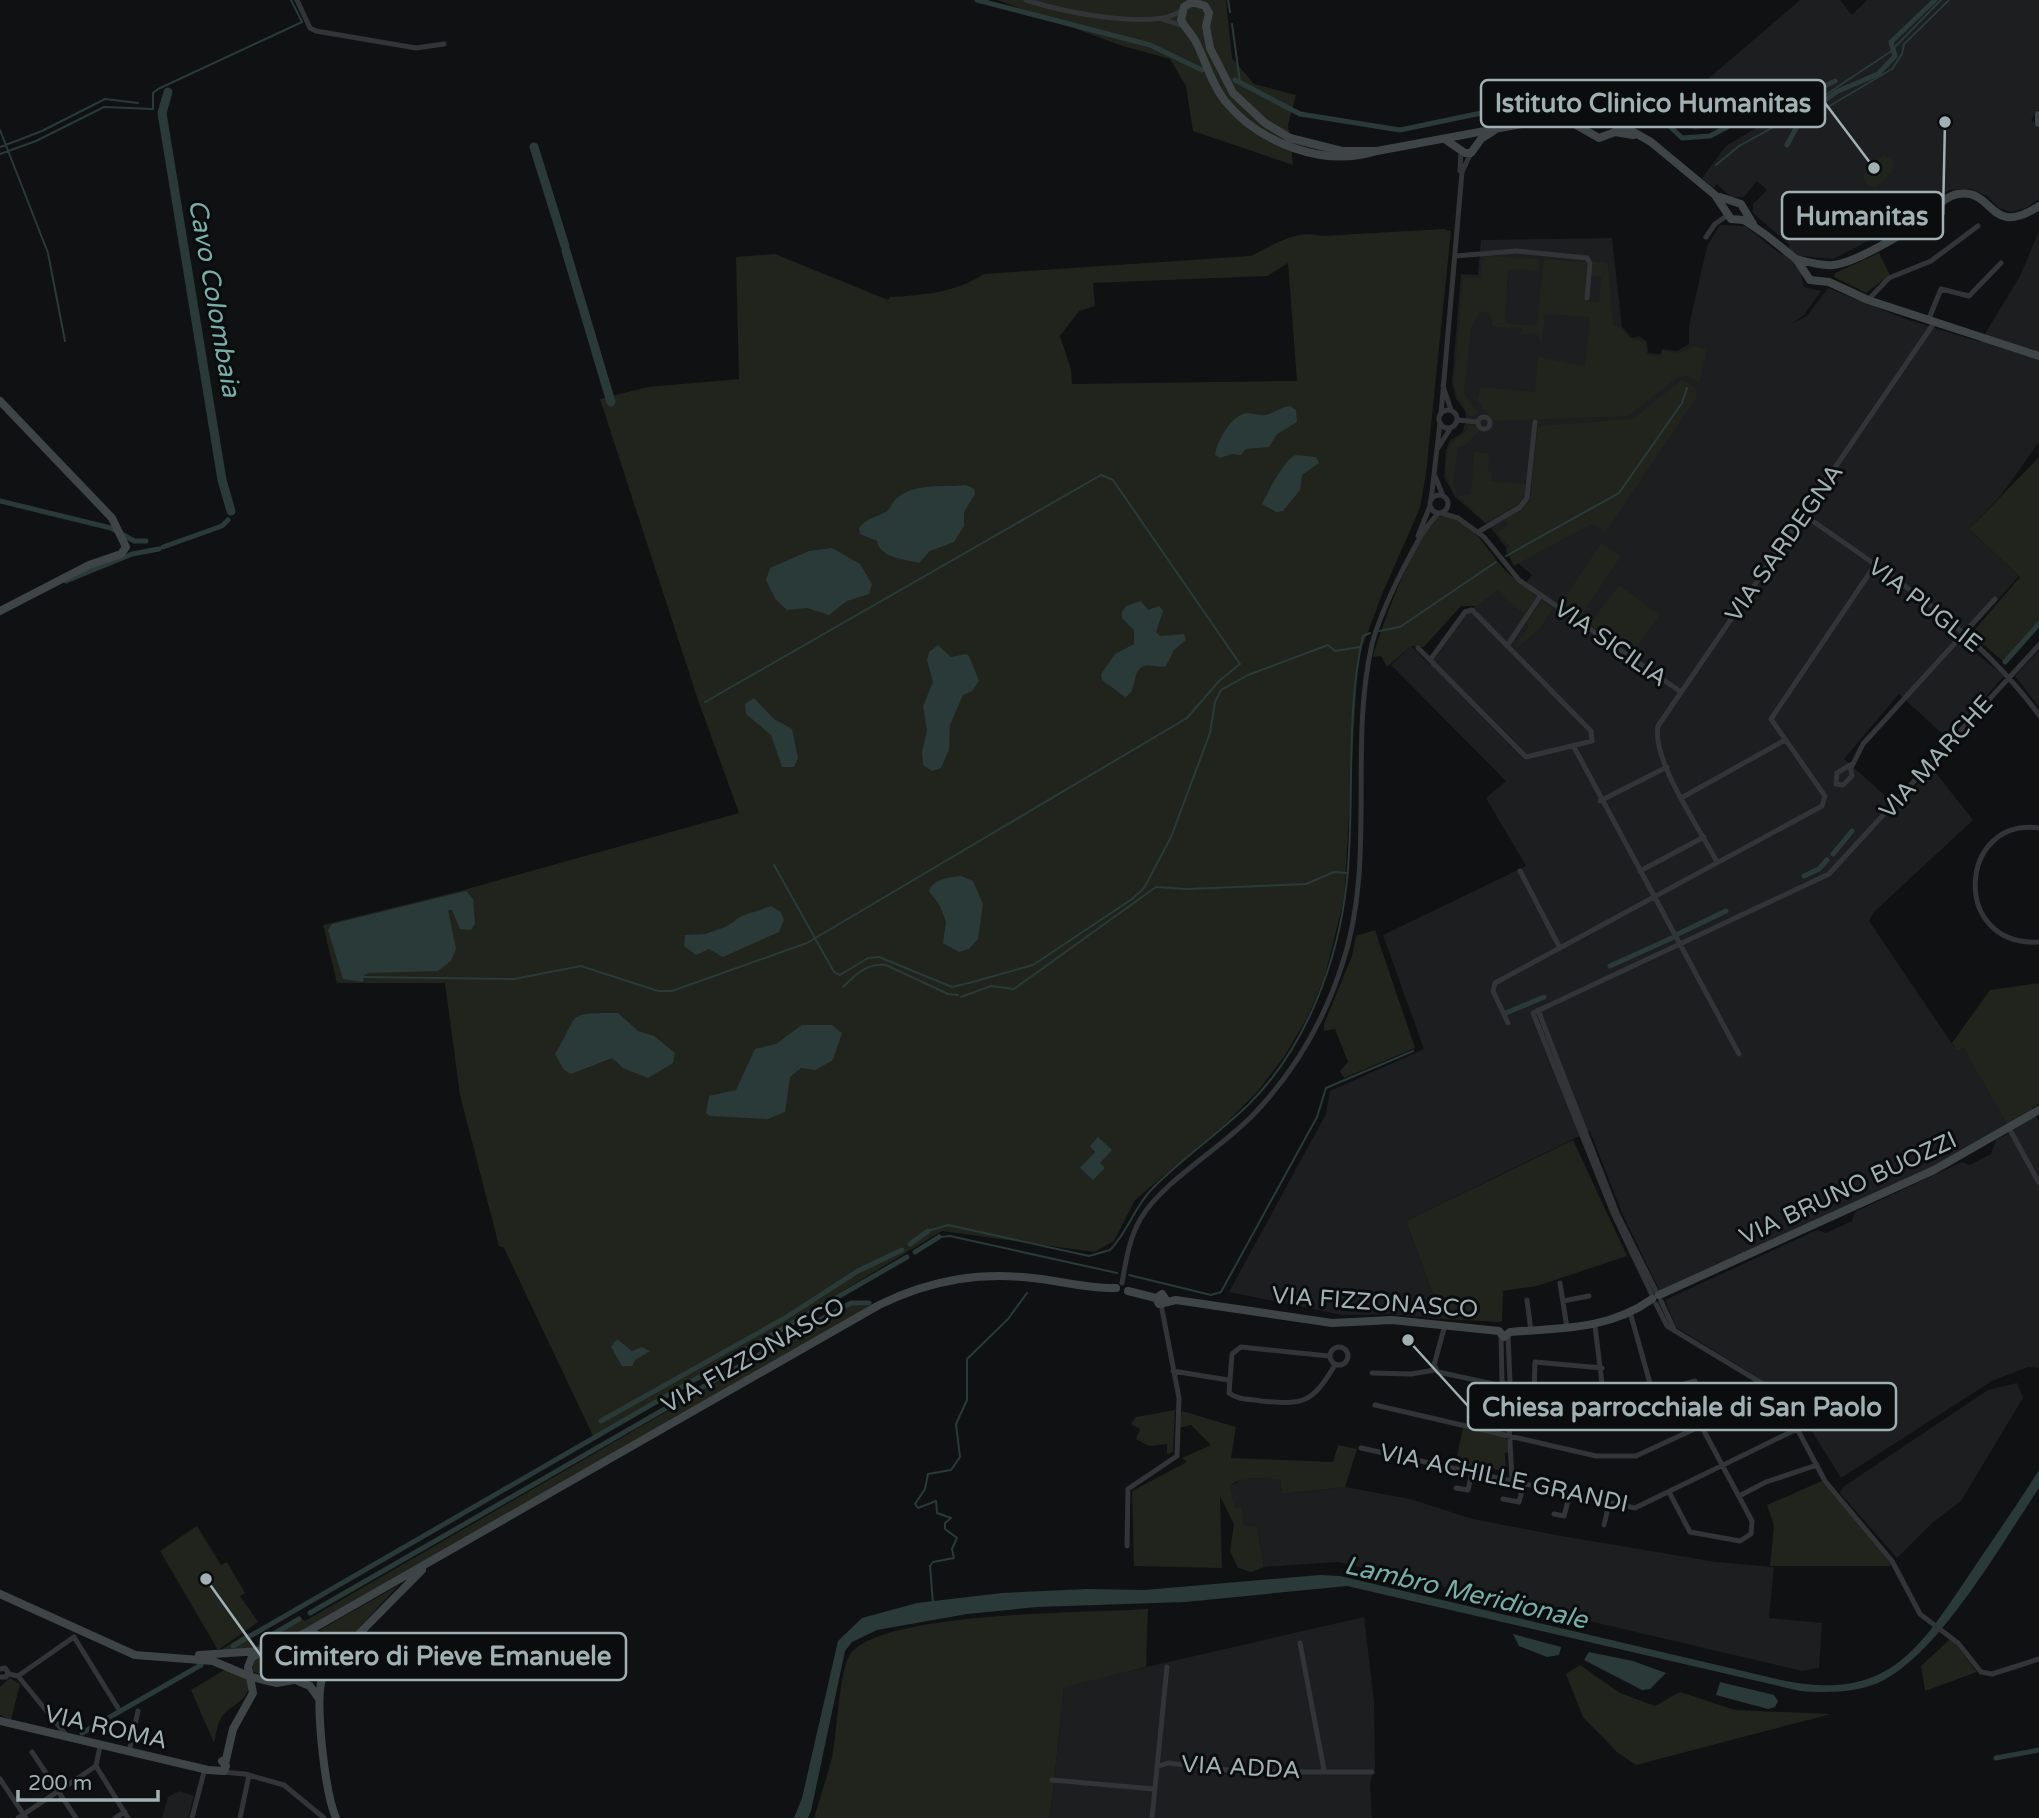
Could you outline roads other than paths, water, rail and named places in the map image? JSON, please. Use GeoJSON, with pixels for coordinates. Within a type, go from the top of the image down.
{"type":"FeatureCollection","features":[{"type":"Feature","properties":{"kind":"main road"},"geometry":{"type":"LineString","coordinates":[[1183,0],[1181,20],[1225,100],[1260,131],[1312,153],[1355,156],[1563,118],[1606,122],[1649,140],[1716,195],[1741,204],[1766,235]]}},
{"type":"Feature","properties":{"kind":"main road"},"geometry":{"type":"LineString","coordinates":[[1182,10],[1192,2],[1201,2],[1209,13],[1206,26],[1210,48],[1220,72],[1233,93],[1265,124],[1290,138],[1324,148],[1377,151]]}},
{"type":"Feature","properties":{"kind":"main road"},"geometry":{"type":"LineString","coordinates":[[1186,28],[1197,31],[1206,26]]}},
{"type":"Feature","properties":{"kind":"main road"},"geometry":{"type":"LineString","coordinates":[[2039,114],[2039,123]]}},
{"type":"Feature","properties":{"kind":"main road"},"geometry":{"type":"LineString","coordinates":[[1563,118],[1593,132],[1599,138],[1622,132],[1649,140]]}},
{"type":"Feature","properties":{"kind":"main road"},"geometry":{"type":"LineString","coordinates":[[1593,132],[1596,122]]}},
{"type":"Feature","properties":{"kind":"main road"},"geometry":{"type":"LineString","coordinates":[[1606,122],[1610,130],[1607,135]]}},
{"type":"Feature","properties":{"kind":"main road"},"geometry":{"type":"LineString","coordinates":[[1474,150],[1483,137],[1499,128]]}},
{"type":"Feature","properties":{"kind":"main road"},"geometry":{"type":"LineString","coordinates":[[1460,148],[1467,136]]}},
{"type":"Feature","properties":{"kind":"main road"},"geometry":{"type":"LineString","coordinates":[[1467,136],[1475,139],[1474,150]]}},
{"type":"Feature","properties":{"kind":"main road"},"geometry":{"type":"LineString","coordinates":[[1436,140],[1448,140],[1460,148],[1474,150]]}},
{"type":"Feature","properties":{"kind":"main road"},"geometry":{"type":"LineString","coordinates":[[1796,258],[1809,279],[1904,231],[1948,198],[1960,194],[1978,198],[1994,212],[2010,218],[2021,217],[2039,206]]}},
{"type":"Feature","properties":{"kind":"main road"},"geometry":{"type":"LineString","coordinates":[[1716,195],[1727,213],[1868,300],[2039,356]]}},
{"type":"Feature","properties":{"kind":"main road"},"geometry":{"type":"LineString","coordinates":[[1727,213],[1734,202]]}},
{"type":"Feature","properties":{"kind":"main road"},"geometry":{"type":"LineString","coordinates":[[1739,220],[1745,211]]}},
{"type":"Feature","properties":{"kind":"main road"},"geometry":{"type":"LineString","coordinates":[[1806,273],[1807,266],[1821,272]]}},
{"type":"Feature","properties":{"kind":"main road"},"geometry":{"type":"LineString","coordinates":[[0,401],[112,518],[126,547],[121,554],[89,565],[0,611]]}},
{"type":"Feature","properties":{"kind":"main road","name":"VIA BRUNO BUOZZI"},"geometry":{"type":"LineString","coordinates":[[1657,1300],[1934,1170],[2039,1110]]}},
{"type":"Feature","properties":{"kind":"main road","name":"VIA FIZZONASCO"},"geometry":{"type":"LineString","coordinates":[[265,1650],[304,1633],[900,1295],[951,1279],[992,1275],[1122,1285],[1161,1301],[1332,1323],[1392,1320],[1445,1324],[1504,1333],[1595,1326],[1657,1300]]}},
{"type":"Feature","properties":{"kind":"main road","name":"VIA FIZZONASCO"},"geometry":{"type":"LineString","coordinates":[[328,1665],[397,1593],[435,1559]]}},
{"type":"Feature","properties":{"kind":"main road"},"geometry":{"type":"LineString","coordinates":[[0,1594],[125,1652],[147,1657],[213,1661],[251,1677],[277,1683]]}},
{"type":"Feature","properties":{"kind":"main road"},"geometry":{"type":"LineString","coordinates":[[304,1633],[319,1634],[329,1641],[333,1652],[321,1681],[320,1702],[329,1793],[336,1818]]}},
{"type":"Feature","properties":{"kind":"main road"},"geometry":{"type":"LineString","coordinates":[[147,1657],[265,1650]]}},
{"type":"Feature","properties":{"kind":"main road"},"geometry":{"type":"LineString","coordinates":[[221,1766],[253,1687],[249,1662],[255,1654],[265,1650]]}},
{"type":"Feature","properties":{"kind":"main road"},"geometry":{"type":"LineString","coordinates":[[248,1702],[259,1690],[277,1683],[294,1681],[328,1665]]}},
{"type":"Feature","properties":{"kind":"main road"},"geometry":{"type":"LineString","coordinates":[[294,1681],[310,1686],[320,1702]]}},
{"type":"Feature","properties":{"kind":"main road","name":"VIA ROMA"},"geometry":{"type":"LineString","coordinates":[[0,1721],[205,1768],[221,1766]]}},
{"type":"Feature","properties":{"kind":"street"},"geometry":{"type":"LineString","coordinates":[[298,0],[310,28],[316,31],[416,48],[444,44]]}},
{"type":"Feature","properties":{"kind":"street"},"geometry":{"type":"LineString","coordinates":[[1026,0],[1089,16],[1156,18],[1174,16],[1182,10]]}},
{"type":"Feature","properties":{"kind":"street"},"geometry":{"type":"LineString","coordinates":[[1156,18],[1186,28]]}},
{"type":"Feature","properties":{"kind":"street"},"geometry":{"type":"LineString","coordinates":[[1460,148],[1461,181]]}},
{"type":"Feature","properties":{"kind":"street"},"geometry":{"type":"LineString","coordinates":[[1458,518],[1440,513],[1431,503],[1461,181],[1464,164],[1474,150]]}},
{"type":"Feature","properties":{"kind":"street"},"geometry":{"type":"LineString","coordinates":[[1706,237],[1727,213]]}},
{"type":"Feature","properties":{"kind":"street"},"geometry":{"type":"LineString","coordinates":[[1868,300],[1889,278],[1931,261],[1978,226]]}},
{"type":"Feature","properties":{"kind":"street"},"geometry":{"type":"LineString","coordinates":[[1455,256],[1517,251],[1587,258],[1590,263],[1587,298]]}},
{"type":"Feature","properties":{"kind":"street","name":"VIA SARDEGNA"},"geometry":{"type":"LineString","coordinates":[[1717,862],[1667,767],[1656,734],[1658,726],[1804,515],[1931,322],[1941,289],[1969,296],[2001,262]]}},
{"type":"Feature","properties":{"kind":"street"},"geometry":{"type":"LineString","coordinates":[[1442,383],[1448,406],[1457,421]]}},
{"type":"Feature","properties":{"kind":"street"},"geometry":{"type":"LineString","coordinates":[[1441,414],[1445,411],[1454,412]]}},
{"type":"Feature","properties":{"kind":"street"},"geometry":{"type":"LineString","coordinates":[[1457,421],[1478,422]]}},
{"type":"Feature","properties":{"kind":"street"},"geometry":{"type":"LineString","coordinates":[[1436,454],[1444,436],[1457,421]]}},
{"type":"Feature","properties":{"kind":"street"},"geometry":{"type":"LineString","coordinates":[[1478,532],[1520,507],[1527,498],[1535,422]]}},
{"type":"Feature","properties":{"kind":"street"},"geometry":{"type":"LineString","coordinates":[[1440,423],[1444,427],[1453,427]]}},
{"type":"Feature","properties":{"kind":"street"},"geometry":{"type":"LineString","coordinates":[[1434,473],[1443,497],[1458,518]]}},
{"type":"Feature","properties":{"kind":"street"},"geometry":{"type":"LineString","coordinates":[[1122,1285],[1132,1237],[1147,1210],[1227,1141],[1271,1095],[1308,1043],[1329,999],[1347,949],[1359,882],[1366,687],[1373,645],[1386,602],[1416,542],[1431,503],[1435,496],[1443,497]]}},
{"type":"Feature","properties":{"kind":"street"},"geometry":{"type":"LineString","coordinates":[[1416,542],[1448,504]]}},
{"type":"Feature","properties":{"kind":"street","name":"VIA PUGLIE"},"geometry":{"type":"LineString","coordinates":[[1804,515],[1920,595],[2010,676],[2039,715]]}},
{"type":"Feature","properties":{"kind":"street","name":"VIA SICILIA"},"geometry":{"type":"LineString","coordinates":[[1458,518],[1492,544],[1513,574],[1681,692]]}},
{"type":"Feature","properties":{"kind":"street"},"geometry":{"type":"LineString","coordinates":[[1825,796],[1809,769],[1771,721],[1875,565]]}},
{"type":"Feature","properties":{"kind":"street"},"geometry":{"type":"LineString","coordinates":[[1507,646],[1541,594]]}},
{"type":"Feature","properties":{"kind":"street"},"geometry":{"type":"LineString","coordinates":[[1836,784],[1843,785],[1849,779],[1863,744],[1995,599]]}},
{"type":"Feature","properties":{"kind":"street"},"geometry":{"type":"LineString","coordinates":[[1418,648],[1526,757],[1592,741],[1591,731],[1469,610],[1430,660]]}},
{"type":"Feature","properties":{"kind":"street","name":"VIA MARCHE"},"geometry":{"type":"LineString","coordinates":[[1679,945],[1833,870],[2039,645]]}},
{"type":"Feature","properties":{"kind":"street"},"geometry":{"type":"LineString","coordinates":[[1683,797],[1785,740]]}},
{"type":"Feature","properties":{"kind":"street"},"geometry":{"type":"LineString","coordinates":[[1574,747],[1600,801],[1739,1054]]}},
{"type":"Feature","properties":{"kind":"street"},"geometry":{"type":"LineString","coordinates":[[1836,784],[1835,777],[1839,770],[1846,765],[1852,766]]}},
{"type":"Feature","properties":{"kind":"street"},"geometry":{"type":"LineString","coordinates":[[1600,801],[1667,767]]}},
{"type":"Feature","properties":{"kind":"street"},"geometry":{"type":"LineString","coordinates":[[1508,1023],[1493,985],[1822,806],[1825,796],[1836,784]]}},
{"type":"Feature","properties":{"kind":"street"},"geometry":{"type":"LineString","coordinates":[[2039,828],[2011,831],[1992,844],[1979,863],[1974,886],[1979,909],[1993,928],[2014,940],[2039,942]]}},
{"type":"Feature","properties":{"kind":"street"},"geometry":{"type":"LineString","coordinates":[[1640,871],[1704,836]]}},
{"type":"Feature","properties":{"kind":"street"},"geometry":{"type":"LineString","coordinates":[[1520,871],[1560,948]]}},
{"type":"Feature","properties":{"kind":"street"},"geometry":{"type":"LineString","coordinates":[[1679,945],[1536,1012],[1664,1322],[1770,1387],[1781,1397],[1816,1465],[1831,1488],[1892,1561],[1920,1614],[1967,1652],[1984,1674],[2039,1659]]}},
{"type":"Feature","properties":{"kind":"street"},"geometry":{"type":"LineString","coordinates":[[2009,1129],[2039,1183]]}},
{"type":"Feature","properties":{"kind":"street"},"geometry":{"type":"LineString","coordinates":[[1560,1283],[1567,1328]]}},
{"type":"Feature","properties":{"kind":"street"},"geometry":{"type":"LineString","coordinates":[[1563,1301],[1588,1296]]}},
{"type":"Feature","properties":{"kind":"street"},"geometry":{"type":"LineString","coordinates":[[1527,1300],[1531,1331]]}},
{"type":"Feature","properties":{"kind":"street"},"geometry":{"type":"LineString","coordinates":[[1127,1546],[1128,1489],[1177,1455],[1178,1398],[1161,1301]]}},
{"type":"Feature","properties":{"kind":"street"},"geometry":{"type":"LineString","coordinates":[[1630,1312],[1653,1394]]}},
{"type":"Feature","properties":{"kind":"street"},"geometry":{"type":"LineString","coordinates":[[1435,1370],[1445,1324]]}},
{"type":"Feature","properties":{"kind":"street"},"geometry":{"type":"LineString","coordinates":[[1595,1326],[1605,1408]]}},
{"type":"Feature","properties":{"kind":"street"},"geometry":{"type":"LineString","coordinates":[[1504,1333],[1502,1381],[1507,1387],[1512,1480]]}},
{"type":"Feature","properties":{"kind":"street"},"geometry":{"type":"LineString","coordinates":[[1241,1347],[1329,1356],[1335,1348],[1346,1350],[1348,1357],[1345,1363],[1335,1365],[1317,1392],[1297,1403],[1235,1397],[1229,1392],[1231,1354],[1241,1347]]}},
{"type":"Feature","properties":{"kind":"street"},"geometry":{"type":"LineString","coordinates":[[1329,1356],[1335,1365]]}},
{"type":"Feature","properties":{"kind":"street"},"geometry":{"type":"LineString","coordinates":[[1534,1393],[1535,1362],[1602,1368]]}},
{"type":"Feature","properties":{"kind":"street"},"geometry":{"type":"LineString","coordinates":[[1372,1373],[1411,1374],[1435,1370],[1605,1408],[1695,1381]]}},
{"type":"Feature","properties":{"kind":"street"},"geometry":{"type":"LineString","coordinates":[[1173,1371],[1228,1380]]}},
{"type":"Feature","properties":{"kind":"street"},"geometry":{"type":"LineString","coordinates":[[1669,1492],[1690,1532],[1740,1541],[1751,1534],[1753,1525],[1680,1386]]}},
{"type":"Feature","properties":{"kind":"street"},"geometry":{"type":"LineString","coordinates":[[1375,1405],[1596,1456],[1636,1456],[1701,1426],[1770,1387]]}},
{"type":"Feature","properties":{"kind":"street","name":"VIA ACHILLE GRANDI"},"geometry":{"type":"LineString","coordinates":[[1361,1448],[1635,1508],[1797,1429]]}},
{"type":"Feature","properties":{"kind":"street"},"geometry":{"type":"LineString","coordinates":[[1739,1496],[1766,1482],[1816,1465]]}},
{"type":"Feature","properties":{"kind":"street"},"geometry":{"type":"LineString","coordinates":[[1456,1488],[1468,1490],[1472,1472]]}},
{"type":"Feature","properties":{"kind":"street"},"geometry":{"type":"LineString","coordinates":[[1503,1499],[1519,1503],[1524,1483]]}},
{"type":"Feature","properties":{"kind":"street"},"geometry":{"type":"LineString","coordinates":[[1554,1514],[1564,1516],[1570,1494]]}},
{"type":"Feature","properties":{"kind":"street"},"geometry":{"type":"LineString","coordinates":[[1604,1525],[1609,1504]]}},
{"type":"Feature","properties":{"kind":"street"},"geometry":{"type":"LineString","coordinates":[[18,1676],[74,1637],[118,1708]]}},
{"type":"Feature","properties":{"kind":"street"},"geometry":{"type":"LineString","coordinates":[[1300,1643],[1324,1770]]}},
{"type":"Feature","properties":{"kind":"street"},"geometry":{"type":"LineString","coordinates":[[1,1667],[6,1669],[8,1674]]}},
{"type":"Feature","properties":{"kind":"street"},"geometry":{"type":"LineString","coordinates":[[1152,1818],[1167,1667]]}},
{"type":"Feature","properties":{"kind":"street"},"geometry":{"type":"LineString","coordinates":[[0,1677],[8,1674],[18,1676],[69,1738]]}},
{"type":"Feature","properties":{"kind":"street"},"geometry":{"type":"LineString","coordinates":[[129,1752],[138,1711]]}},
{"type":"Feature","properties":{"kind":"street"},"geometry":{"type":"LineString","coordinates":[[100,1745],[96,1766],[127,1815],[115,1818]]}},
{"type":"Feature","properties":{"kind":"street"},"geometry":{"type":"LineString","coordinates":[[32,1752],[76,1818]]}},
{"type":"Feature","properties":{"kind":"street","name":"VIA ADDA"},"geometry":{"type":"LineString","coordinates":[[1159,1766],[1171,1763],[1244,1772],[1372,1772]]}},
{"type":"Feature","properties":{"kind":"street"},"geometry":{"type":"LineString","coordinates":[[0,1779],[23,1817],[96,1766]]}},
{"type":"Feature","properties":{"kind":"street","name":"VIA ROMA"},"geometry":{"type":"LineString","coordinates":[[221,1766],[284,1785],[324,1818]]}},
{"type":"Feature","properties":{"kind":"street"},"geometry":{"type":"LineString","coordinates":[[192,1818],[205,1768]]}},
{"type":"Feature","properties":{"kind":"street"},"geometry":{"type":"LineString","coordinates":[[240,1818],[247,1775]]}},
{"type":"Feature","properties":{"kind":"street"},"geometry":{"type":"LineString","coordinates":[[1052,1780],[1154,1789]]}},
{"type":"Feature","properties":{"kind":"waterway"},"geometry":{"type":"LineString","coordinates":[[0,154],[36,141],[104,107],[153,109],[153,93],[158,89],[302,22],[291,0]]}},
{"type":"Feature","properties":{"kind":"waterway"},"geometry":{"type":"LineString","coordinates":[[977,0],[1150,45],[1202,70]]}},
{"type":"Feature","properties":{"kind":"waterway"},"geometry":{"type":"LineString","coordinates":[[1228,0],[1230,12]]}},
{"type":"Feature","properties":{"kind":"waterway"},"geometry":{"type":"LineString","coordinates":[[1787,145],[1801,119],[1836,92],[1878,74],[1895,56],[1891,42],[1935,0]]}},
{"type":"Feature","properties":{"kind":"waterway"},"geometry":{"type":"LineString","coordinates":[[1716,165],[1739,146],[1795,115],[1890,52],[1941,0]]}},
{"type":"Feature","properties":{"kind":"waterway"},"geometry":{"type":"LineString","coordinates":[[1806,120],[1892,69],[1902,54],[1904,44],[1949,0]]}},
{"type":"Feature","properties":{"kind":"waterway"},"geometry":{"type":"LineString","coordinates":[[1232,24],[1240,82]]}},
{"type":"Feature","properties":{"kind":"waterway"},"geometry":{"type":"LineString","coordinates":[[1235,80],[1300,114],[1400,130],[1505,108],[1603,92],[1616,83],[1654,111],[1682,138],[1710,136],[1767,106],[1778,108],[1835,81]]}},
{"type":"Feature","properties":{"kind":"waterway","name":"Cavo Colombaia"},"geometry":{"type":"LineString","coordinates":[[168,92],[162,113],[222,480],[231,511]]}},
{"type":"Feature","properties":{"kind":"waterway"},"geometry":{"type":"LineString","coordinates":[[0,147],[42,131],[105,99],[138,103]]}},
{"type":"Feature","properties":{"kind":"waterway"},"geometry":{"type":"LineString","coordinates":[[0,130],[48,253],[65,341]]}},
{"type":"Feature","properties":{"kind":"waterway"},"geometry":{"type":"LineString","coordinates":[[534,147],[565,246]]}},
{"type":"Feature","properties":{"kind":"waterway"},"geometry":{"type":"LineString","coordinates":[[566,251],[611,402]]}},
{"type":"Feature","properties":{"kind":"waterway"},"geometry":{"type":"LineString","coordinates":[[1506,556],[1619,493],[1682,403],[1687,388]]}},
{"type":"Feature","properties":{"kind":"waterway"},"geometry":{"type":"LineString","coordinates":[[362,977],[514,979],[581,966],[658,991],[672,991],[807,943],[1187,718],[1219,681],[1240,664],[1113,480],[1101,475],[705,702]]}},
{"type":"Feature","properties":{"kind":"waterway"},"geometry":{"type":"LineString","coordinates":[[0,501],[111,528],[134,541],[146,541]]}},
{"type":"Feature","properties":{"kind":"waterway"},"geometry":{"type":"LineString","coordinates":[[163,547],[222,526],[228,520]]}},
{"type":"Feature","properties":{"kind":"waterway"},"geometry":{"type":"LineString","coordinates":[[66,581],[132,554],[159,549]]}},
{"type":"Feature","properties":{"kind":"waterway"},"geometry":{"type":"LineString","coordinates":[[1379,631],[1400,627],[1496,562]]}},
{"type":"Feature","properties":{"kind":"waterway"},"geometry":{"type":"LineString","coordinates":[[2005,662],[2039,624]]}},
{"type":"Feature","properties":{"kind":"waterway"},"geometry":{"type":"LineString","coordinates":[[928,1231],[948,1225],[1089,1256],[1110,1250],[1152,1189],[1236,1116],[1269,1082],[1303,1030],[1316,1001],[1336,941],[1343,910],[1349,850],[1352,727],[1357,666],[1363,636],[1370,633]]}},
{"type":"Feature","properties":{"kind":"waterway"},"geometry":{"type":"LineString","coordinates":[[774,865],[834,972],[840,975],[868,958],[879,957],[952,987],[1033,965],[1132,899],[1144,888],[1171,837],[1210,733],[1215,702],[1221,690],[1248,675],[1328,645],[1335,651],[1360,647]]}},
{"type":"Feature","properties":{"kind":"waterway"},"geometry":{"type":"LineString","coordinates":[[1833,854],[1852,831]]}},
{"type":"Feature","properties":{"kind":"waterway"},"geometry":{"type":"LineString","coordinates":[[1804,876],[1819,869],[1827,860]]}},
{"type":"Feature","properties":{"kind":"waterway"},"geometry":{"type":"LineString","coordinates":[[961,997],[991,986],[1014,989],[1156,887],[1187,889],[1306,884],[1334,872],[1348,873]]}},
{"type":"Feature","properties":{"kind":"waterway"},"geometry":{"type":"LineString","coordinates":[[1678,934],[1726,911]]}},
{"type":"Feature","properties":{"kind":"waterway"},"geometry":{"type":"LineString","coordinates":[[1610,966],[1672,938]]}},
{"type":"Feature","properties":{"kind":"waterway"},"geometry":{"type":"LineString","coordinates":[[843,987],[867,968],[886,965],[948,994],[958,995]]}},
{"type":"Feature","properties":{"kind":"waterway"},"geometry":{"type":"LineString","coordinates":[[1506,1013],[1544,997]]}},
{"type":"Feature","properties":{"kind":"waterway"},"geometry":{"type":"LineString","coordinates":[[1129,1275],[1211,1295],[1221,1292],[1317,1117],[1326,1088],[1413,1051]]}},
{"type":"Feature","properties":{"kind":"waterway"},"geometry":{"type":"LineString","coordinates":[[910,1244],[928,1231]]}},
{"type":"Feature","properties":{"kind":"waterway"},"geometry":{"type":"LineString","coordinates":[[939,1237],[950,1236],[1117,1273]]}},
{"type":"Feature","properties":{"kind":"waterway"},"geometry":{"type":"LineString","coordinates":[[915,1252],[939,1237]]}},
{"type":"Feature","properties":{"kind":"waterway"},"geometry":{"type":"LineString","coordinates":[[601,1421],[785,1318],[858,1271],[902,1250]]}},
{"type":"Feature","properties":{"kind":"waterway"},"geometry":{"type":"LineString","coordinates":[[233,1646],[907,1257]]}},
{"type":"Feature","properties":{"kind":"waterway"},"geometry":{"type":"LineString","coordinates":[[933,1603],[930,1566],[933,1562],[954,1558],[952,1549],[957,1538],[945,1529],[945,1523],[951,1518],[937,1513],[936,1501],[918,1508],[915,1504],[925,1489],[928,1474],[951,1470],[960,1457],[956,1424],[967,1400],[967,1359],[1008,1319],[1027,1293]]}},
{"type":"Feature","properties":{"kind":"waterway"},"geometry":{"type":"LineString","coordinates":[[310,1613],[809,1326],[851,1303],[869,1303]]}},
{"type":"Feature","properties":{"kind":"waterway"},"geometry":{"type":"LineString","coordinates":[[263,1640],[299,1619]]}},
{"type":"Feature","properties":{"kind":"waterway"},"geometry":{"type":"LineString","coordinates":[[82,1733],[201,1665]]}},
{"type":"Feature","properties":{"kind":"waterway"},"geometry":{"type":"LineString","coordinates":[[1996,1758],[2039,1750]]}},
{"type":"Feature","properties":{"kind":"place","name":"Humanitas"},"geometry":{"type":"Point","coordinates":[1945,122]}},
{"type":"Feature","properties":{"kind":"place","name":"Istituto Clinico Humanitas"},"geometry":{"type":"Point","coordinates":[1874,168]}},
{"type":"Feature","properties":{"kind":"place","name":"Chiesa parrocchiale di San Paolo"},"geometry":{"type":"Point","coordinates":[1408,1340]}},
{"type":"Feature","properties":{"kind":"place","name":"Cimitero di Pieve Emanuele"},"geometry":{"type":"Point","coordinates":[206,1579]}},
{"type":"Feature","properties":{"kind":"water label","name":"Lambro Meridionale"},"geometry":{"type":"Point","coordinates":[1466,1592]}}]}
